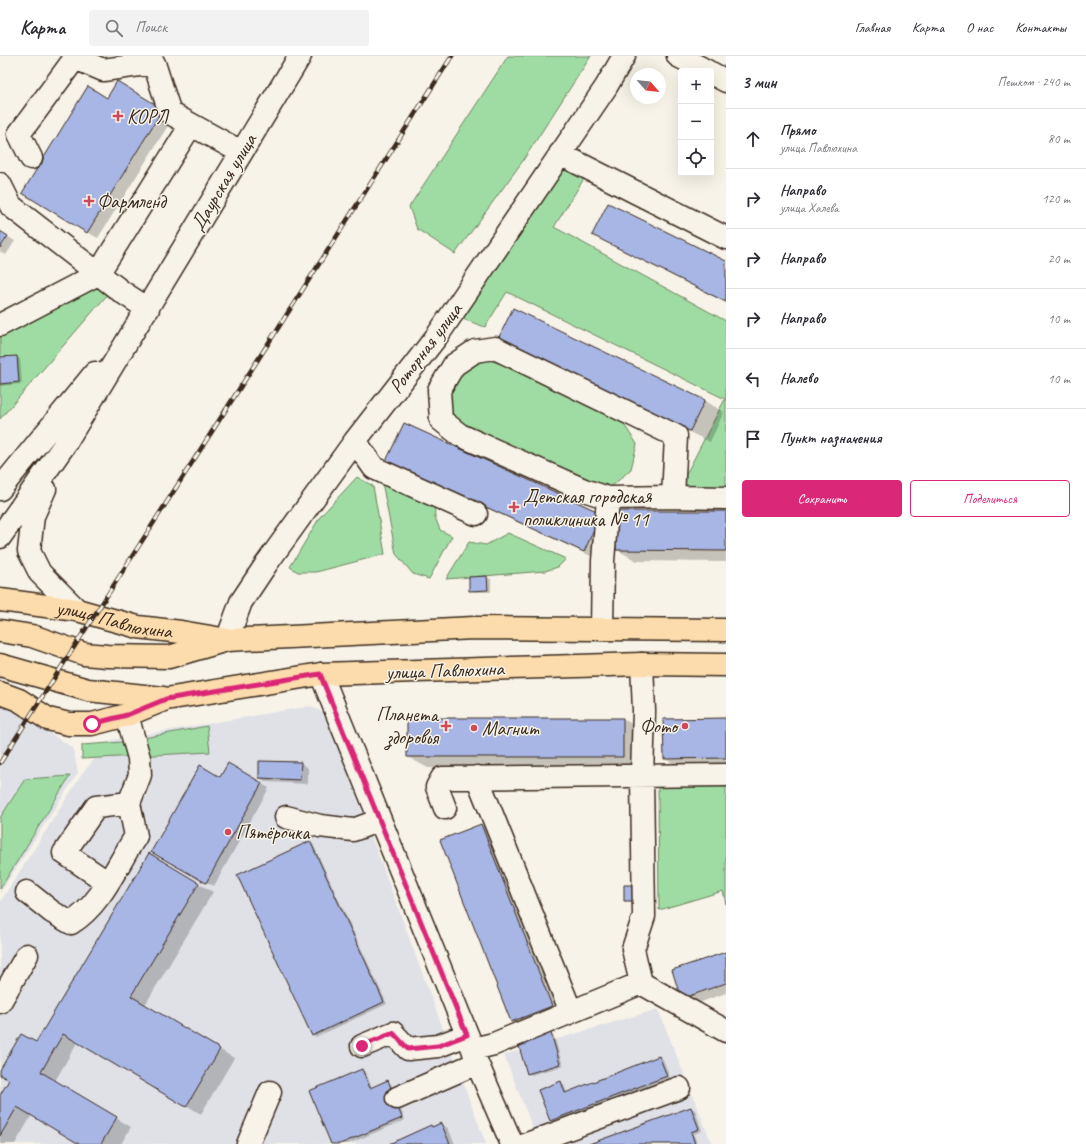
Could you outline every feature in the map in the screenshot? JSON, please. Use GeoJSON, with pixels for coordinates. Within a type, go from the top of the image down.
{"type":"FeatureCollection","features":[{"type":"Feature","properties":{"kind":"main road","name":"улица Павлюхина"},"geometry":{"type":"LineString","coordinates":[[0,600],[78,610],[138,627],[181,632],[227,640],[474,628],[726,630]]}},
{"type":"Feature","properties":{"kind":"main road","name":"улица Павлюхина"},"geometry":{"type":"LineString","coordinates":[[0,631],[32,636],[84,654],[107,656],[169,657],[227,640]]}},
{"type":"Feature","properties":{"kind":"main road","name":"улица Павлюхина"},"geometry":{"type":"LineString","coordinates":[[0,693],[19,700],[48,719],[69,724],[92,724],[127,715],[166,699],[320,674],[642,664],[726,665]]}},
{"type":"Feature","properties":{"kind":"main road","name":"улица Павлюхина"},"geometry":{"type":"LineString","coordinates":[[0,665],[88,690],[166,699]]}},
{"type":"Feature","properties":{"kind":"street","name":"Даурская улица"},"geometry":{"type":"LineString","coordinates":[[0,536],[63,447],[300,56]]}},
{"type":"Feature","properties":{"kind":"street","name":"Роторная улица"},"geometry":{"type":"LineString","coordinates":[[227,640],[241,602],[355,441],[437,336],[560,154],[624,56]]}},
{"type":"Feature","properties":{"kind":"street"},"geometry":{"type":"LineString","coordinates":[[678,56],[701,68]]}},
{"type":"Feature","properties":{"kind":"street"},"geometry":{"type":"LineString","coordinates":[[31,158],[19,134],[75,58],[103,70],[154,63],[170,113],[241,152]]}},
{"type":"Feature","properties":{"kind":"street"},"geometry":{"type":"LineString","coordinates":[[714,75],[726,81]]}},
{"type":"Feature","properties":{"kind":"street"},"geometry":{"type":"LineString","coordinates":[[0,325],[98,274],[191,125]]}},
{"type":"Feature","properties":{"kind":"street"},"geometry":{"type":"LineString","coordinates":[[560,154],[726,238]]}},
{"type":"Feature","properties":{"kind":"street"},"geometry":{"type":"LineString","coordinates":[[0,184],[11,206],[98,274],[148,308]]}},
{"type":"Feature","properties":{"kind":"street","name":"Даурская улица"},"geometry":{"type":"LineString","coordinates":[[0,489],[148,308]]}},
{"type":"Feature","properties":{"kind":"street"},"geometry":{"type":"LineString","coordinates":[[673,497],[676,436],[495,348],[475,350],[454,365],[439,390],[441,420],[460,435],[584,490],[608,498],[726,498]]}},
{"type":"Feature","properties":{"kind":"street"},"geometry":{"type":"LineString","coordinates":[[355,441],[374,468],[476,514]]}},
{"type":"Feature","properties":{"kind":"street"},"geometry":{"type":"LineString","coordinates":[[63,447],[33,516],[28,551],[40,573],[78,610]]}},
{"type":"Feature","properties":{"kind":"street"},"geometry":{"type":"LineString","coordinates":[[602,629],[603,561],[608,498]]}},
{"type":"Feature","properties":{"kind":"street"},"geometry":{"type":"LineString","coordinates":[[642,664],[644,711],[642,776],[644,916],[633,949],[641,983],[726,1031]]}},
{"type":"Feature","properties":{"kind":"street"},"geometry":{"type":"LineString","coordinates":[[320,674],[512,1144]]}},
{"type":"Feature","properties":{"kind":"street"},"geometry":{"type":"LineString","coordinates":[[27,892],[71,924],[84,916],[136,836],[129,803],[140,775],[139,758],[127,715]]}},
{"type":"Feature","properties":{"kind":"street"},"geometry":{"type":"LineString","coordinates":[[445,808],[436,787],[442,778],[726,775]]}},
{"type":"Feature","properties":{"kind":"street"},"geometry":{"type":"LineString","coordinates":[[477,778],[571,1012]]}},
{"type":"Feature","properties":{"kind":"street"},"geometry":{"type":"LineString","coordinates":[[107,882],[64,853],[96,807],[129,803]]}},
{"type":"Feature","properties":{"kind":"street"},"geometry":{"type":"LineString","coordinates":[[286,817],[320,826],[352,830],[380,820]]}},
{"type":"Feature","properties":{"kind":"street"},"geometry":{"type":"LineString","coordinates":[[0,1002],[27,956]]}},
{"type":"Feature","properties":{"kind":"street"},"geometry":{"type":"LineString","coordinates":[[362,1046],[393,1033],[408,1049],[438,1046],[472,1049],[494,1044],[641,983]]}},
{"type":"Feature","properties":{"kind":"street"},"geometry":{"type":"LineString","coordinates":[[397,1098],[472,1049]]}},
{"type":"Feature","properties":{"kind":"street"},"geometry":{"type":"LineString","coordinates":[[527,1144],[679,1088]]}},
{"type":"Feature","properties":{"kind":"street"},"geometry":{"type":"LineString","coordinates":[[248,1144],[270,1092]]}},
{"type":"Feature","properties":{"kind":"shaded area"},"geometry":{"type":"Polygon","coordinates":[[[0,701],[73,748],[78,773],[0,893],[0,701]]]}},
{"type":"Feature","properties":{"kind":"shaded area"},"geometry":{"type":"Polygon","coordinates":[[[311,706],[322,712],[338,747],[486,1144],[0,1144],[0,902],[84,771],[112,740],[311,706]]]}},
{"type":"Feature","properties":{"kind":"shaded area"},"geometry":{"type":"Polygon","coordinates":[[[658,1009],[712,1144],[539,1144],[504,1055],[658,1009]]]}},
{"type":"Feature","properties":{"kind":"green space"},"geometry":{"type":"Polygon","coordinates":[[[508,56],[591,56],[522,162],[455,254],[417,229],[409,207],[508,56]]]}},
{"type":"Feature","properties":{"kind":"green space"},"geometry":{"type":"Polygon","coordinates":[[[562,162],[585,177],[554,227],[726,321],[726,487],[680,486],[725,399],[507,292],[485,327],[457,317],[562,162]]]}},
{"type":"Feature","properties":{"kind":"green space"},"geometry":{"type":"Polygon","coordinates":[[[94,283],[108,294],[0,419],[0,332],[94,283]]]}},
{"type":"Feature","properties":{"kind":"green space"},"geometry":{"type":"Polygon","coordinates":[[[489,360],[513,368],[621,420],[637,444],[631,469],[610,488],[462,432],[450,414],[449,392],[459,375],[476,361],[489,360]]]}},
{"type":"Feature","properties":{"kind":"green space"},"geometry":{"type":"Polygon","coordinates":[[[357,477],[373,486],[385,554],[316,572],[298,572],[290,567],[320,517],[357,477]]]}},
{"type":"Feature","properties":{"kind":"green space"},"geometry":{"type":"Polygon","coordinates":[[[381,477],[434,501],[435,517],[440,530],[452,536],[429,579],[413,574],[396,554],[381,477]]]}},
{"type":"Feature","properties":{"kind":"green space"},"geometry":{"type":"Polygon","coordinates":[[[508,533],[566,559],[558,567],[545,571],[446,579],[469,542],[486,545],[508,533]]]}},
{"type":"Feature","properties":{"kind":"green space"},"geometry":{"type":"Polygon","coordinates":[[[207,726],[210,752],[82,759],[82,745],[123,742],[207,726]]]}},
{"type":"Feature","properties":{"kind":"green space"},"geometry":{"type":"Polygon","coordinates":[[[70,776],[0,889],[0,818],[25,779],[70,776]]]}},
{"type":"Feature","properties":{"kind":"green space"},"geometry":{"type":"Polygon","coordinates":[[[658,784],[726,784],[726,904],[723,891],[659,910],[658,784]]]}},
{"type":"Feature","properties":{"kind":"building"},"geometry":{"type":"Polygon","coordinates":[[[117,81],[163,109],[87,233],[22,193],[88,86],[107,98],[117,81]]]}},
{"type":"Feature","properties":{"kind":"building"},"geometry":{"type":"Polygon","coordinates":[[[608,203],[726,261],[726,302],[592,235],[608,203]]]}},
{"type":"Feature","properties":{"kind":"building"},"geometry":{"type":"Polygon","coordinates":[[[0,231],[8,236],[0,248],[0,231]]]}},
{"type":"Feature","properties":{"kind":"building"},"geometry":{"type":"Polygon","coordinates":[[[513,308],[705,400],[690,431],[498,339],[513,308]]]}},
{"type":"Feature","properties":{"kind":"building"},"geometry":{"type":"Polygon","coordinates":[[[17,356],[19,382],[0,384],[0,357],[17,356]]]}},
{"type":"Feature","properties":{"kind":"building"},"geometry":{"type":"Polygon","coordinates":[[[404,423],[601,513],[584,552],[386,461],[404,423]]]}},
{"type":"Feature","properties":{"kind":"building"},"geometry":{"type":"Polygon","coordinates":[[[616,511],[726,511],[726,551],[616,550],[616,511]]]}},
{"type":"Feature","properties":{"kind":"building"},"geometry":{"type":"Polygon","coordinates":[[[487,576],[488,590],[469,591],[469,577],[487,576]]]}},
{"type":"Feature","properties":{"kind":"building"},"geometry":{"type":"Polygon","coordinates":[[[407,718],[623,718],[623,757],[407,757],[407,718]]]}},
{"type":"Feature","properties":{"kind":"building"},"geometry":{"type":"Polygon","coordinates":[[[726,718],[726,758],[664,759],[663,719],[726,718]]]}},
{"type":"Feature","properties":{"kind":"building"},"geometry":{"type":"Polygon","coordinates":[[[259,761],[301,762],[300,780],[259,778],[259,761]]]}},
{"type":"Feature","properties":{"kind":"building"},"geometry":{"type":"Polygon","coordinates":[[[228,763],[262,783],[206,883],[151,852],[200,765],[220,777],[228,763]]]}},
{"type":"Feature","properties":{"kind":"building"},"geometry":{"type":"Polygon","coordinates":[[[481,824],[552,1006],[511,1022],[440,840],[481,824]]]}},
{"type":"Feature","properties":{"kind":"building"},"geometry":{"type":"Polygon","coordinates":[[[310,841],[384,1002],[312,1036],[237,875],[310,841]]]}},
{"type":"Feature","properties":{"kind":"building"},"geometry":{"type":"Polygon","coordinates":[[[149,853],[199,883],[131,996],[220,1049],[186,1107],[63,1034],[41,1072],[117,1117],[101,1144],[79,1144],[17,1107],[0,1136],[0,1095],[9,1080],[0,1075],[0,1070],[21,1034],[36,1042],[149,853]]]}},
{"type":"Feature","properties":{"kind":"building"},"geometry":{"type":"Polygon","coordinates":[[[624,885],[639,885],[640,901],[624,901],[624,885]]]}},
{"type":"Feature","properties":{"kind":"building"},"geometry":{"type":"Polygon","coordinates":[[[726,952],[726,983],[681,999],[672,970],[726,952]]]}},
{"type":"Feature","properties":{"kind":"building"},"geometry":{"type":"Polygon","coordinates":[[[551,1033],[560,1064],[527,1074],[518,1043],[551,1033]]]}},
{"type":"Feature","properties":{"kind":"building"},"geometry":{"type":"Polygon","coordinates":[[[659,1056],[667,1076],[550,1121],[538,1090],[561,1081],[565,1093],[659,1056]]]}},
{"type":"Feature","properties":{"kind":"building"},"geometry":{"type":"Polygon","coordinates":[[[362,1069],[370,1088],[388,1080],[402,1118],[340,1144],[331,1144],[309,1091],[362,1069]]]}},
{"type":"Feature","properties":{"kind":"building"},"geometry":{"type":"Polygon","coordinates":[[[691,1107],[699,1129],[691,1132],[695,1144],[589,1144],[691,1107]]]}},
{"type":"Feature","properties":{"kind":"building"},"geometry":{"type":"Polygon","coordinates":[[[441,1123],[450,1144],[389,1144],[431,1125],[432,1127],[441,1123]]]}},
{"type":"Feature","properties":{"kind":"railway"},"geometry":{"type":"LineString","coordinates":[[0,763],[452,56]]}},
{"type":"Feature","properties":{"kind":"place","name":"КОРЛ"},"geometry":{"type":"Point","coordinates":[118,116]}},
{"type":"Feature","properties":{"kind":"place","name":"Фармленд"},"geometry":{"type":"Point","coordinates":[89,201]}},
{"type":"Feature","properties":{"kind":"place","name":"Детская городская поликлиника № 11"},"geometry":{"type":"Point","coordinates":[514,507]}},
{"type":"Feature","properties":{"kind":"place","name":"Планета здоровья"},"geometry":{"type":"Point","coordinates":[446,726]}},
{"type":"Feature","properties":{"kind":"place","name":"Фото"},"geometry":{"type":"Point","coordinates":[685,726]}},
{"type":"Feature","properties":{"kind":"place","name":"Магнит"},"geometry":{"type":"Point","coordinates":[474,728]}},
{"type":"Feature","properties":{"kind":"place","name":"Пятёрочка"},"geometry":{"type":"Point","coordinates":[228,832]}},
{"type":"Feature","properties":{"kind":"route"},"geometry":{"type":"LineString","coordinates":[[92,724],[127,715],[166,699],[320,674],[467,1035],[438,1046],[408,1049],[393,1033],[362,1046]]}}]}
